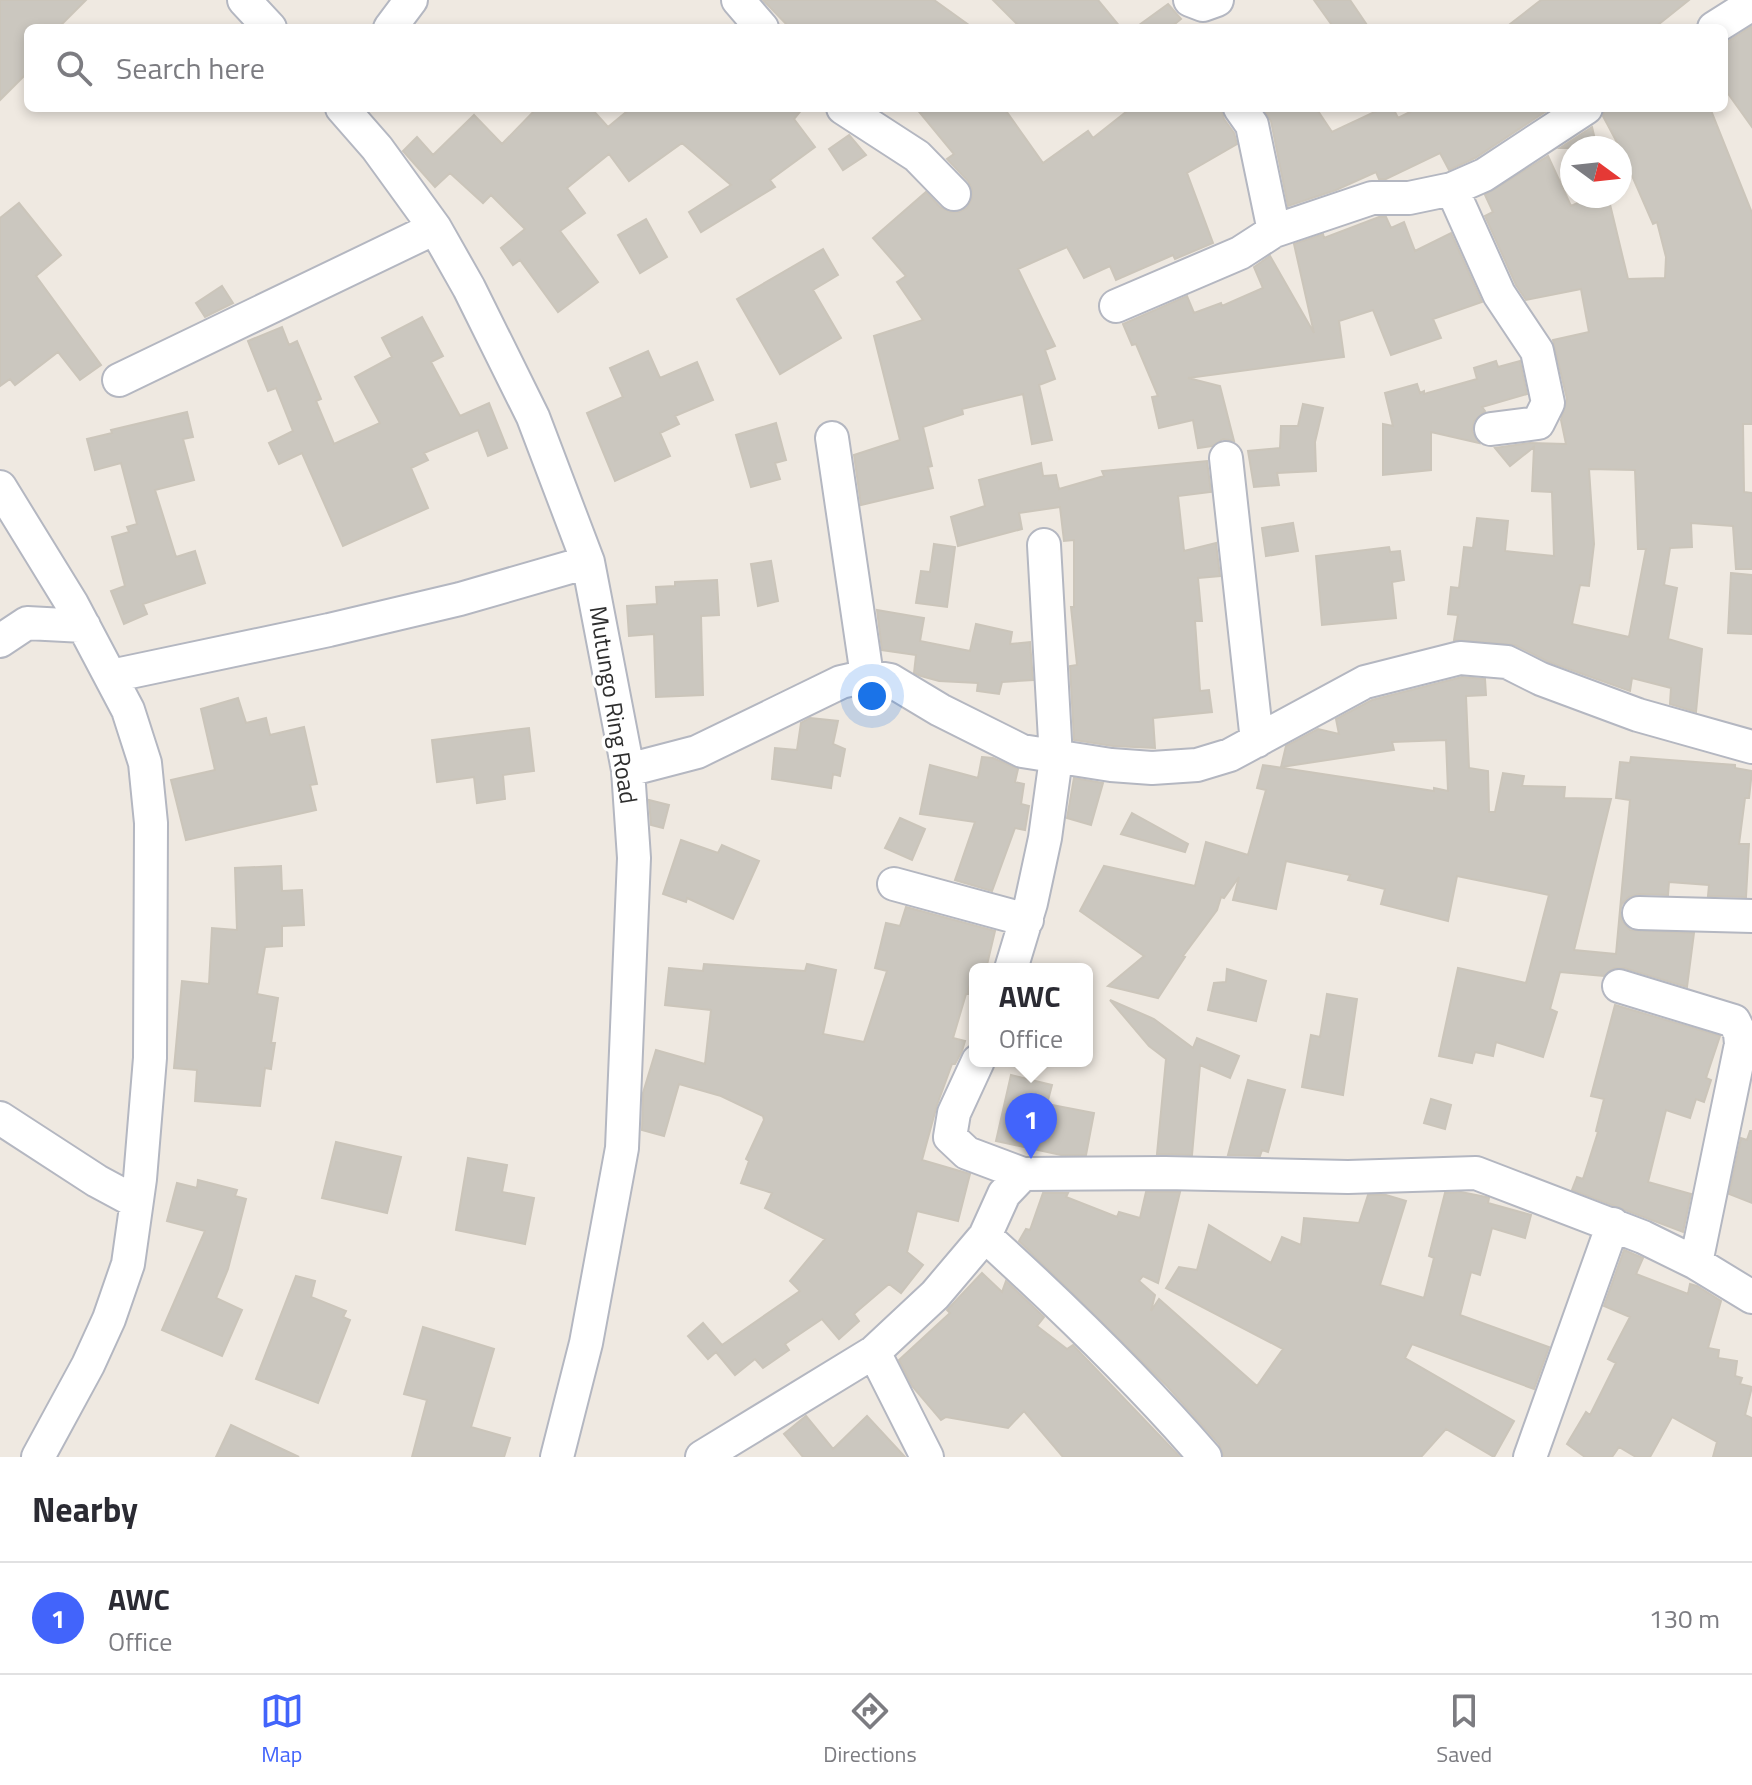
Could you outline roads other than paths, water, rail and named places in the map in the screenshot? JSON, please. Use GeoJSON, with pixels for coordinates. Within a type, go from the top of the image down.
{"type":"FeatureCollection","features":[{"type":"Feature","properties":{"kind":"street"},"geometry":{"type":"LineString","coordinates":[[244,0],[266,24]]}},
{"type":"Feature","properties":{"kind":"street"},"geometry":{"type":"LineString","coordinates":[[393,24],[411,0]]}},
{"type":"Feature","properties":{"kind":"street"},"geometry":{"type":"LineString","coordinates":[[738,0],[759,24]]}},
{"type":"Feature","properties":{"kind":"street"},"geometry":{"type":"LineString","coordinates":[[1190,0],[1203,5],[1217,0]]}},
{"type":"Feature","properties":{"kind":"street"},"geometry":{"type":"LineString","coordinates":[[1720,24],[1752,4]]}},
{"type":"Feature","properties":{"kind":"street","name":"Mutungo Ring Road"},"geometry":{"type":"LineString","coordinates":[[346,112],[377,148],[435,228],[469,288],[533,417],[588,562],[628,770],[634,858],[622,1148],[586,1343],[557,1457]]}},
{"type":"Feature","properties":{"kind":"street"},"geometry":{"type":"LineString","coordinates":[[849,112],[917,156],[954,194]]}},
{"type":"Feature","properties":{"kind":"street"},"geometry":{"type":"LineString","coordinates":[[1243,112],[1252,125],[1274,231]]}},
{"type":"Feature","properties":{"kind":"street"},"geometry":{"type":"LineString","coordinates":[[1116,306],[1240,253],[1274,231],[1372,198],[1409,198],[1452,189],[1484,175],[1580,112]]}},
{"type":"Feature","properties":{"kind":"street"},"geometry":{"type":"LineString","coordinates":[[1452,189],[1499,294],[1537,351],[1548,403],[1538,423],[1491,429]]}},
{"type":"Feature","properties":{"kind":"street"},"geometry":{"type":"LineString","coordinates":[[119,380],[435,228]]}},
{"type":"Feature","properties":{"kind":"street"},"geometry":{"type":"LineString","coordinates":[[832,438],[867,676]]}},
{"type":"Feature","properties":{"kind":"street"},"geometry":{"type":"LineString","coordinates":[[1226,458],[1257,741]]}},
{"type":"Feature","properties":{"kind":"street"},"geometry":{"type":"LineString","coordinates":[[0,487],[84,626],[128,710],[145,763],[151,823],[150,1058],[128,1264],[109,1319],[38,1457]]}},
{"type":"Feature","properties":{"kind":"street"},"geometry":{"type":"LineString","coordinates":[[1013,963],[1027,920],[1045,838],[1056,758],[1044,545]]}},
{"type":"Feature","properties":{"kind":"street"},"geometry":{"type":"LineString","coordinates":[[111,676],[460,599],[588,562]]}},
{"type":"Feature","properties":{"kind":"street"},"geometry":{"type":"LineString","coordinates":[[0,641],[27,623],[84,626]]}},
{"type":"Feature","properties":{"kind":"street"},"geometry":{"type":"LineString","coordinates":[[628,770],[697,752],[841,682],[867,676],[890,680],[940,710],[1022,751],[1056,758],[1152,768],[1197,765],[1230,755],[1365,682],[1460,658],[1507,662],[1541,679],[1638,715],[1752,747]]}},
{"type":"Feature","properties":{"kind":"street"},"geometry":{"type":"LineString","coordinates":[[894,884],[1027,920]]}},
{"type":"Feature","properties":{"kind":"street"},"geometry":{"type":"LineString","coordinates":[[1639,913],[1752,916]]}},
{"type":"Feature","properties":{"kind":"street"},"geometry":{"type":"LineString","coordinates":[[1619,986],[1734,1021],[1740,1033],[1741,1044],[1696,1263]]}},
{"type":"Feature","properties":{"kind":"street"},"geometry":{"type":"LineString","coordinates":[[975,1067],[954,1113],[950,1137],[967,1153],[1023,1174],[1348,1177],[1476,1173],[1613,1224],[1696,1263],[1752,1297]]}},
{"type":"Feature","properties":{"kind":"street"},"geometry":{"type":"LineString","coordinates":[[0,1118],[97,1181],[136,1202]]}},
{"type":"Feature","properties":{"kind":"street"},"geometry":{"type":"LineString","coordinates":[[702,1457],[874,1352],[918,1313],[985,1236],[1004,1194],[1023,1174]]}},
{"type":"Feature","properties":{"kind":"street"},"geometry":{"type":"LineString","coordinates":[[1530,1457],[1613,1224]]}},
{"type":"Feature","properties":{"kind":"street"},"geometry":{"type":"LineString","coordinates":[[985,1236],[1068,1312],[1159,1403],[1205,1457]]}},
{"type":"Feature","properties":{"kind":"street"},"geometry":{"type":"LineString","coordinates":[[874,1352],[927,1457]]}},
{"type":"Feature","properties":{"kind":"place","name":"AWC"},"geometry":{"type":"Point","coordinates":[1031,1159]}}]}
